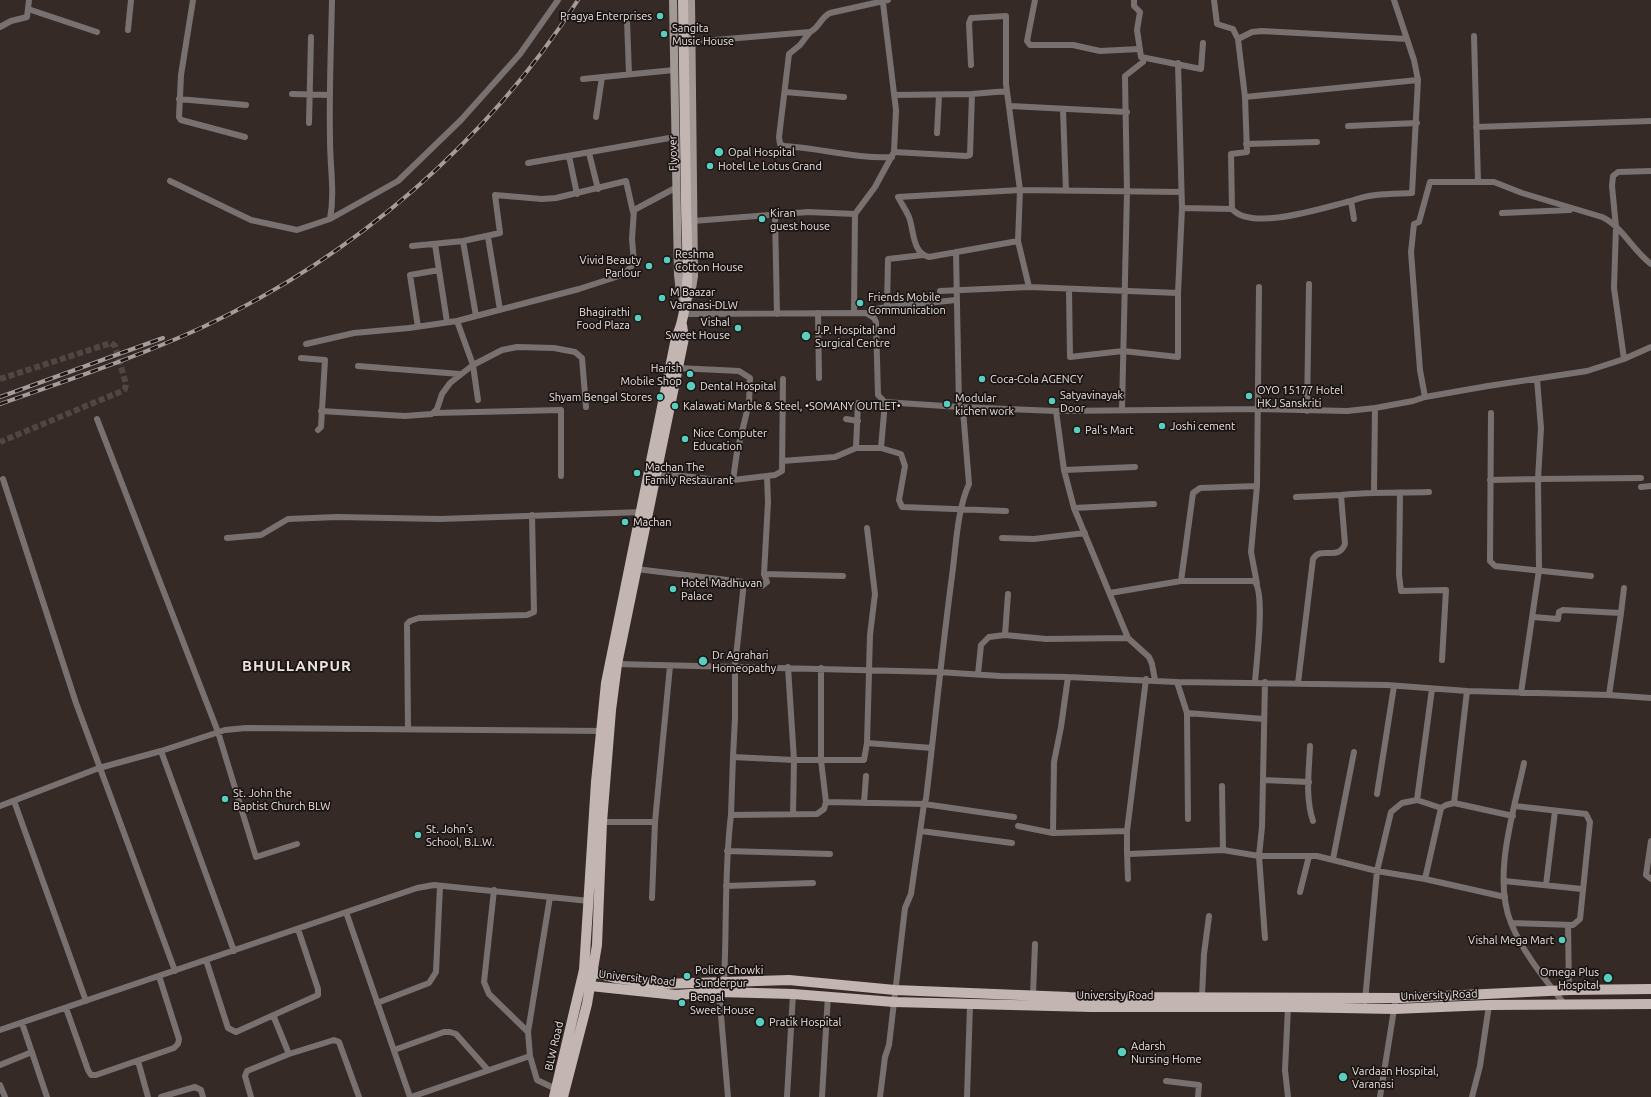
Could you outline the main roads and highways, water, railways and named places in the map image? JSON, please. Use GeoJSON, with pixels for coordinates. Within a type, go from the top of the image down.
{"type":"FeatureCollection","features":[{"type":"Feature","properties":{"kind":"main road","name":"Flyover"},"geometry":{"type":"LineString","coordinates":[[682,326],[686,288],[683,0]]}},
{"type":"Feature","properties":{"kind":"main road"},"geometry":{"type":"LineString","coordinates":[[588,971],[589,900],[613,664],[645,512],[656,473],[678,368],[684,338],[682,326]]}},
{"type":"Feature","properties":{"kind":"main road"},"geometry":{"type":"LineString","coordinates":[[613,664],[636,569],[676,338],[682,326]]}},
{"type":"Feature","properties":{"kind":"main road"},"geometry":{"type":"LineString","coordinates":[[563,1097],[587,1004],[586,985],[598,919],[605,731]]}},
{"type":"Feature","properties":{"kind":"main road"},"geometry":{"type":"LineString","coordinates":[[588,971],[615,978],[662,984],[788,980],[895,990],[1033,995],[1396,997],[1569,990],[1651,989]]}},
{"type":"Feature","properties":{"kind":"main road"},"geometry":{"type":"LineString","coordinates":[[611,988],[615,978]]}},
{"type":"Feature","properties":{"kind":"main road","name":"University Road"},"geometry":{"type":"LineString","coordinates":[[586,985],[676,995],[719,992],[828,995],[894,1002],[1091,1008],[1288,1007],[1394,1009],[1489,1005],[1651,1004]]}},
{"type":"Feature","properties":{"kind":"main road","name":"BLW Road"},"geometry":{"type":"LineString","coordinates":[[555,1093],[577,1000],[586,985]]}},
{"type":"Feature","properties":{"kind":"tunnel"},"geometry":{"type":"LineString","coordinates":[[0,379],[111,343],[115,346],[126,384],[125,389],[122,391],[0,442]]}},
{"type":"Feature","properties":{"kind":"railway"},"geometry":{"type":"LineString","coordinates":[[0,404],[103,368],[203,327],[259,298],[313,266],[365,230],[414,190],[460,147],[503,101],[542,52],[578,0]]}},
{"type":"Feature","properties":{"kind":"railway"},"geometry":{"type":"LineString","coordinates":[[0,397],[163,338]]}},
{"type":"Feature","properties":{"kind":"place","name":"Pragya Enterprises"},"geometry":{"type":"Point","coordinates":[660,16]}},
{"type":"Feature","properties":{"kind":"place","name":"Sangita Music House"},"geometry":{"type":"Point","coordinates":[664,34]}},
{"type":"Feature","properties":{"kind":"place","name":"Opal Hospital"},"geometry":{"type":"Point","coordinates":[719,152]}},
{"type":"Feature","properties":{"kind":"place","name":"Hotel Le Lotus Grand"},"geometry":{"type":"Point","coordinates":[710,166]}},
{"type":"Feature","properties":{"kind":"place","name":"Kiran guest house"},"geometry":{"type":"Point","coordinates":[762,219]}},
{"type":"Feature","properties":{"kind":"place","name":"Reshma Cotton House"},"geometry":{"type":"Point","coordinates":[667,260]}},
{"type":"Feature","properties":{"kind":"place","name":"Vivid Beauty Parlour"},"geometry":{"type":"Point","coordinates":[649,266]}},
{"type":"Feature","properties":{"kind":"place","name":"M Baazar Varanasi-DLW"},"geometry":{"type":"Point","coordinates":[662,298]}},
{"type":"Feature","properties":{"kind":"place","name":"Friends Mobile Communication"},"geometry":{"type":"Point","coordinates":[860,303]}},
{"type":"Feature","properties":{"kind":"place","name":"Bhagirathi Food Plaza"},"geometry":{"type":"Point","coordinates":[638,318]}},
{"type":"Feature","properties":{"kind":"place","name":"Vishal Sweet House"},"geometry":{"type":"Point","coordinates":[738,328]}},
{"type":"Feature","properties":{"kind":"place","name":"J.P. Hospital and Surgical Centre"},"geometry":{"type":"Point","coordinates":[806,336]}},
{"type":"Feature","properties":{"kind":"place","name":"Harish Mobile Shop"},"geometry":{"type":"Point","coordinates":[690,374]}},
{"type":"Feature","properties":{"kind":"place","name":"Coca-Cola AGENCY"},"geometry":{"type":"Point","coordinates":[982,379]}},
{"type":"Feature","properties":{"kind":"place","name":"Dental Hospital"},"geometry":{"type":"Point","coordinates":[691,386]}},
{"type":"Feature","properties":{"kind":"place","name":"OYO 15177 Hotel HKJ Sanskriti"},"geometry":{"type":"Point","coordinates":[1249,396]}},
{"type":"Feature","properties":{"kind":"place","name":"Shyam Bengal Stores"},"geometry":{"type":"Point","coordinates":[660,397]}},
{"type":"Feature","properties":{"kind":"place","name":"Satyavinayak Door"},"geometry":{"type":"Point","coordinates":[1052,401]}},
{"type":"Feature","properties":{"kind":"place","name":"Modular kichen work"},"geometry":{"type":"Point","coordinates":[947,404]}},
{"type":"Feature","properties":{"kind":"place","name":"Kalawati Marble & Steel, •SOMANY OUTLET•"},"geometry":{"type":"Point","coordinates":[675,406]}},
{"type":"Feature","properties":{"kind":"place","name":"Joshi cement"},"geometry":{"type":"Point","coordinates":[1162,426]}},
{"type":"Feature","properties":{"kind":"place","name":"Pal's Mart"},"geometry":{"type":"Point","coordinates":[1077,430]}},
{"type":"Feature","properties":{"kind":"place","name":"Nice Computer Education"},"geometry":{"type":"Point","coordinates":[685,439]}},
{"type":"Feature","properties":{"kind":"place","name":"Machan The Family Restaurant"},"geometry":{"type":"Point","coordinates":[637,473]}},
{"type":"Feature","properties":{"kind":"place","name":"Machan"},"geometry":{"type":"Point","coordinates":[625,522]}},
{"type":"Feature","properties":{"kind":"place","name":"Hotel Madhuvan Palace"},"geometry":{"type":"Point","coordinates":[673,589]}},
{"type":"Feature","properties":{"kind":"place","name":"Dr Agrahari Homeopathy"},"geometry":{"type":"Point","coordinates":[703,661]}},
{"type":"Feature","properties":{"kind":"place","name":"St. John the Baptist Church BLW"},"geometry":{"type":"Point","coordinates":[225,799]}},
{"type":"Feature","properties":{"kind":"place","name":"St. John's School, B.L.W."},"geometry":{"type":"Point","coordinates":[418,835]}},
{"type":"Feature","properties":{"kind":"place","name":"Vishal Mega Mart"},"geometry":{"type":"Point","coordinates":[1562,940]}},
{"type":"Feature","properties":{"kind":"place","name":"Police Chowki Sunderpur"},"geometry":{"type":"Point","coordinates":[687,976]}},
{"type":"Feature","properties":{"kind":"place","name":"Omega Plus Hospital"},"geometry":{"type":"Point","coordinates":[1608,978]}},
{"type":"Feature","properties":{"kind":"place","name":"Bengal Sweet House"},"geometry":{"type":"Point","coordinates":[682,1003]}},
{"type":"Feature","properties":{"kind":"place","name":"Pratik Hospital"},"geometry":{"type":"Point","coordinates":[760,1022]}},
{"type":"Feature","properties":{"kind":"place","name":"Adarsh Nursing Home"},"geometry":{"type":"Point","coordinates":[1122,1052]}},
{"type":"Feature","properties":{"kind":"place","name":"Vardaan Hospital, Varanasi"},"geometry":{"type":"Point","coordinates":[1343,1077]}},
{"type":"Feature","properties":{"kind":"district","name":"BHULLANPUR"},"geometry":{"type":"Point","coordinates":[297,666]}}]}
